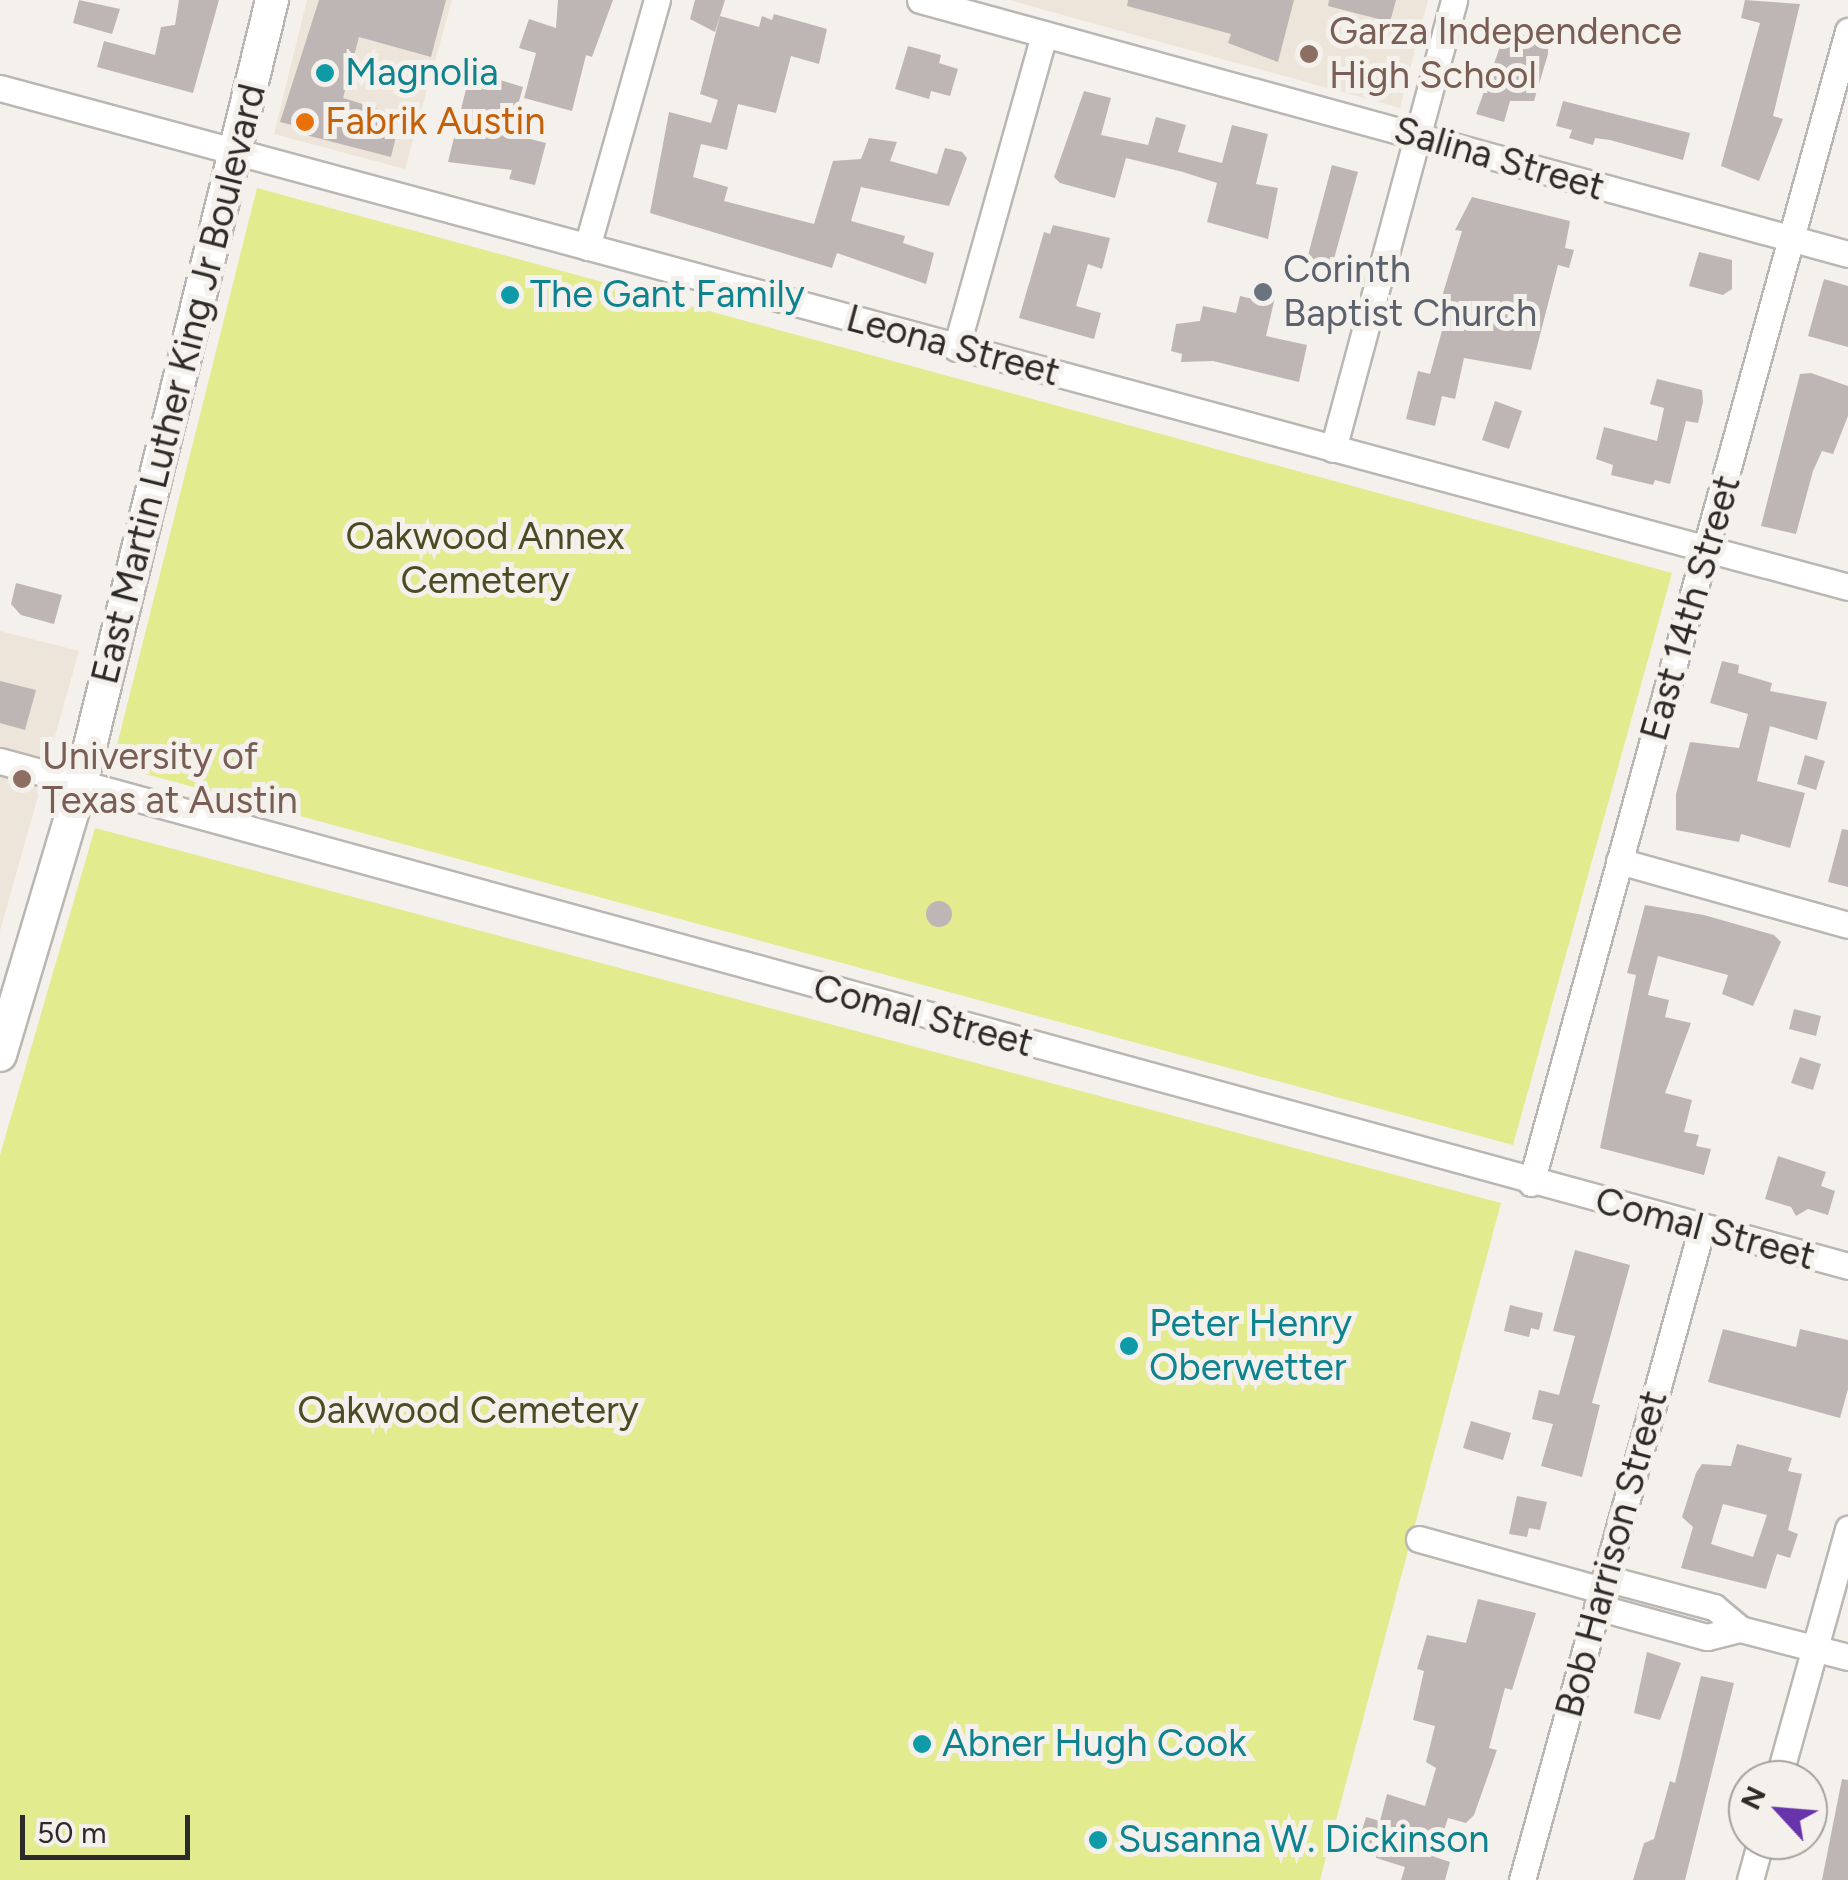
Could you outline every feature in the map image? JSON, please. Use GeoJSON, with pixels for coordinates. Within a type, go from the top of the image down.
{"type":"FeatureCollection","features":[{"type":"Feature","properties":{"kind":"main road","name":"East Martin Luther King Jr Boulevard"},"geometry":{"type":"LineString","coordinates":[[0,1055],[81,783],[272,0]]}},
{"type":"Feature","properties":{"kind":"street"},"geometry":{"type":"LineString","coordinates":[[588,246],[657,0]]}},
{"type":"Feature","properties":{"kind":"street","name":"Salina Street"},"geometry":{"type":"LineString","coordinates":[[920,0],[1848,254]]}},
{"type":"Feature","properties":{"kind":"street"},"geometry":{"type":"LineString","coordinates":[[1333,449],[1454,0]]}},
{"type":"Feature","properties":{"kind":"street","name":"East 14th Street"},"geometry":{"type":"LineString","coordinates":[[1531,1184],[1848,31]]}},
{"type":"Feature","properties":{"kind":"street"},"geometry":{"type":"LineString","coordinates":[[956,348],[1044,34]]}},
{"type":"Feature","properties":{"kind":"street","name":"Leona Street"},"geometry":{"type":"LineString","coordinates":[[0,88],[1848,587]]}},
{"type":"Feature","properties":{"kind":"street","name":"Comal Street"},"geometry":{"type":"LineString","coordinates":[[0,761],[1531,1184],[1848,1266]]}},
{"type":"Feature","properties":{"kind":"street"},"geometry":{"type":"LineString","coordinates":[[1619,861],[1848,925]]}},
{"type":"Feature","properties":{"kind":"street","name":"Bob Harrison Street"},"geometry":{"type":"LineString","coordinates":[[1522,1880],[1702,1228]]}},
{"type":"Feature","properties":{"kind":"street"},"geometry":{"type":"LineString","coordinates":[[1784,1760],[1848,1529]]}},
{"type":"Feature","properties":{"kind":"street"},"geometry":{"type":"LineString","coordinates":[[1419,1539],[1601,1592],[1707,1637],[1740,1628],[1848,1657]]}},
{"type":"Feature","properties":{"kind":"shaded area"},"geometry":{"type":"Polygon","coordinates":[[[307,0],[452,0],[405,169],[274,134],[307,0]]]}},
{"type":"Feature","properties":{"kind":"shaded area","name":"Garza Independence High School"},"geometry":{"type":"Polygon","coordinates":[[[1009,0],[1428,0],[1400,108],[1009,0]]]}},
{"type":"Feature","properties":{"kind":"shaded area","name":"University of Texas at Austin"},"geometry":{"type":"Polygon","coordinates":[[[0,631],[79,651],[0,931],[0,631]]]}},
{"type":"Feature","properties":{"kind":"green space","name":"Oakwood Annex Cemetery"},"geometry":{"type":"Polygon","coordinates":[[[257,188],[1672,573],[1513,1145],[112,765],[257,188]]]}},
{"type":"Feature","properties":{"kind":"green space","name":"Oakwood Cemetery"},"geometry":{"type":"Polygon","coordinates":[[[95,828],[1501,1203],[1320,1880],[0,1880],[0,1155],[95,828]]]}},
{"type":"Feature","properties":{"kind":"building"},"geometry":{"type":"Polygon","coordinates":[[[79,0],[120,9],[112,34],[73,23],[79,0]]]}},
{"type":"Feature","properties":{"kind":"building"},"geometry":{"type":"Polygon","coordinates":[[[179,0],[219,0],[193,93],[97,67],[104,41],[155,55],[161,27],[175,25],[179,0]]]}},
{"type":"Feature","properties":{"kind":"building","name":"Magnolia"},"geometry":{"type":"Polygon","coordinates":[[[319,0],[446,0],[431,57],[359,37],[343,98],[401,116],[391,157],[298,133],[300,127],[280,122],[319,0]]]}},
{"type":"Feature","properties":{"kind":"building"},"geometry":{"type":"Polygon","coordinates":[[[558,0],[613,0],[592,57],[586,55],[572,111],[524,98],[536,53],[519,48],[529,19],[556,28],[558,0]]]}},
{"type":"Feature","properties":{"kind":"building"},"geometry":{"type":"Polygon","coordinates":[[[695,0],[725,0],[715,32],[690,19],[695,0]]]}},
{"type":"Feature","properties":{"kind":"building"},"geometry":{"type":"Polygon","coordinates":[[[1128,0],[1294,0],[1278,62],[1228,43],[1231,34],[1127,6],[1128,0]]]}},
{"type":"Feature","properties":{"kind":"building"},"geometry":{"type":"Polygon","coordinates":[[[1329,0],[1396,0],[1390,22],[1328,6],[1329,0]]]}},
{"type":"Feature","properties":{"kind":"building"},"geometry":{"type":"Polygon","coordinates":[[[1745,0],[1800,4],[1773,116],[1783,119],[1759,181],[1721,166],[1760,23],[1741,18],[1745,0]]]}},
{"type":"Feature","properties":{"kind":"building"},"geometry":{"type":"Polygon","coordinates":[[[774,14],[827,29],[819,64],[791,56],[776,113],[738,104],[727,150],[701,144],[693,177],[728,187],[724,201],[814,224],[833,161],[861,159],[869,138],[897,142],[890,161],[937,174],[945,148],[962,152],[967,158],[949,206],[861,187],[851,221],[905,236],[903,243],[934,253],[926,284],[837,253],[832,268],[650,213],[669,112],[711,123],[718,100],[700,94],[720,16],[759,27],[762,16],[772,20],[774,14]]]}},
{"type":"Feature","properties":{"kind":"building"},"geometry":{"type":"Polygon","coordinates":[[[1506,30],[1548,42],[1548,54],[1534,101],[1510,101],[1504,122],[1476,114],[1506,30]]]}},
{"type":"Feature","properties":{"kind":"building"},"geometry":{"type":"Polygon","coordinates":[[[908,46],[941,55],[939,63],[958,69],[950,96],[931,91],[929,99],[895,89],[908,46]]]}},
{"type":"Feature","properties":{"kind":"building"},"geometry":{"type":"Polygon","coordinates":[[[477,73],[523,87],[510,134],[546,143],[535,185],[509,179],[512,170],[448,162],[466,89],[472,90],[477,73]]]}},
{"type":"Feature","properties":{"kind":"building"},"geometry":{"type":"Polygon","coordinates":[[[1084,91],[1111,98],[1101,135],[1148,145],[1156,117],[1186,125],[1178,152],[1222,163],[1232,125],[1268,134],[1256,184],[1278,188],[1268,239],[1207,222],[1217,183],[1183,172],[1126,158],[1115,198],[1060,183],[1054,177],[1084,91]]]}},
{"type":"Feature","properties":{"kind":"building"},"geometry":{"type":"Polygon","coordinates":[[[1563,101],[1690,133],[1683,160],[1610,140],[1595,138],[1593,145],[1569,138],[1572,130],[1556,126],[1563,101]]]}},
{"type":"Feature","properties":{"kind":"building"},"geometry":{"type":"Polygon","coordinates":[[[1332,165],[1358,172],[1332,266],[1307,259],[1332,165]]]}},
{"type":"Feature","properties":{"kind":"building"},"geometry":{"type":"Polygon","coordinates":[[[1472,197],[1570,221],[1565,248],[1574,250],[1569,268],[1558,265],[1531,370],[1464,358],[1455,399],[1442,396],[1435,426],[1406,419],[1418,371],[1430,374],[1449,305],[1440,303],[1462,231],[1455,230],[1472,197]]]}},
{"type":"Feature","properties":{"kind":"building"},"geometry":{"type":"Polygon","coordinates":[[[1053,225],[1110,238],[1102,269],[1088,264],[1076,306],[1101,313],[1094,339],[1019,318],[1044,232],[1050,234],[1053,225]]]}},
{"type":"Feature","properties":{"kind":"building"},"geometry":{"type":"Polygon","coordinates":[[[1699,252],[1732,260],[1732,289],[1723,295],[1689,286],[1699,252]]]}},
{"type":"Feature","properties":{"kind":"building"},"geometry":{"type":"Polygon","coordinates":[[[1824,279],[1848,286],[1848,347],[1808,336],[1824,279]]]}},
{"type":"Feature","properties":{"kind":"building","name":"Corinth Baptist Church"},"geometry":{"type":"Polygon","coordinates":[[[1255,287],[1276,293],[1266,336],[1307,345],[1299,382],[1213,361],[1181,362],[1182,354],[1171,351],[1176,324],[1200,321],[1203,306],[1236,313],[1240,296],[1253,299],[1255,287]]]}},
{"type":"Feature","properties":{"kind":"building"},"geometry":{"type":"Polygon","coordinates":[[[1811,373],[1848,386],[1848,416],[1833,454],[1822,451],[1813,471],[1796,534],[1761,526],[1800,374],[1811,373]]]}},
{"type":"Feature","properties":{"kind":"building"},"geometry":{"type":"Polygon","coordinates":[[[1657,379],[1702,390],[1698,423],[1686,421],[1670,484],[1655,480],[1653,485],[1611,475],[1613,465],[1596,459],[1604,427],[1657,441],[1664,408],[1650,404],[1657,379]]]}},
{"type":"Feature","properties":{"kind":"building"},"geometry":{"type":"Polygon","coordinates":[[[1495,401],[1522,411],[1509,449],[1482,440],[1495,401]]]}},
{"type":"Feature","properties":{"kind":"building"},"geometry":{"type":"Polygon","coordinates":[[[16,583],[62,595],[54,624],[21,615],[11,604],[16,583]]]}},
{"type":"Feature","properties":{"kind":"building"},"geometry":{"type":"Polygon","coordinates":[[[1722,661],[1739,665],[1738,673],[1772,683],[1770,691],[1827,702],[1817,740],[1770,726],[1757,781],[1805,793],[1790,848],[1741,834],[1739,842],[1676,830],[1676,794],[1690,742],[1739,748],[1748,714],[1710,703],[1722,661]]]}},
{"type":"Feature","properties":{"kind":"building"},"geometry":{"type":"Polygon","coordinates":[[[0,681],[36,690],[25,730],[0,723],[0,681]]]}},
{"type":"Feature","properties":{"kind":"building"},"geometry":{"type":"Polygon","coordinates":[[[1805,755],[1825,761],[1816,790],[1797,784],[1805,755]]]}},
{"type":"Feature","properties":{"kind":"building"},"geometry":{"type":"Polygon","coordinates":[[[1842,829],[1848,830],[1848,887],[1828,882],[1842,829]]]}},
{"type":"Feature","properties":{"kind":"building"},"geometry":{"type":"Polygon","coordinates":[[[939,901],[948,905],[952,914],[948,923],[939,927],[930,923],[926,914],[930,905],[939,901]]]}},
{"type":"Feature","properties":{"kind":"building"},"geometry":{"type":"Polygon","coordinates":[[[1645,905],[1704,915],[1774,935],[1781,942],[1753,1006],[1722,994],[1728,975],[1658,956],[1648,995],[1669,1000],[1665,1017],[1691,1023],[1665,1093],[1692,1100],[1684,1132],[1699,1135],[1696,1146],[1711,1149],[1704,1175],[1600,1148],[1636,975],[1627,973],[1645,905]]]}},
{"type":"Feature","properties":{"kind":"building"},"geometry":{"type":"Polygon","coordinates":[[[1794,1009],[1821,1016],[1816,1036],[1789,1029],[1794,1009]]]}},
{"type":"Feature","properties":{"kind":"building"},"geometry":{"type":"Polygon","coordinates":[[[1800,1057],[1821,1064],[1813,1090],[1791,1083],[1800,1057]]]}},
{"type":"Feature","properties":{"kind":"building"},"geometry":{"type":"Polygon","coordinates":[[[1778,1156],[1826,1172],[1821,1186],[1835,1191],[1828,1215],[1808,1209],[1796,1216],[1791,1207],[1765,1199],[1778,1156]]]}},
{"type":"Feature","properties":{"kind":"building"},"geometry":{"type":"Polygon","coordinates":[[[1575,1250],[1630,1265],[1592,1403],[1600,1405],[1582,1477],[1541,1466],[1553,1424],[1532,1419],[1539,1390],[1559,1395],[1575,1336],[1553,1331],[1575,1250]]]}},
{"type":"Feature","properties":{"kind":"building"},"geometry":{"type":"Polygon","coordinates":[[[1510,1305],[1543,1313],[1539,1330],[1531,1328],[1529,1337],[1504,1331],[1510,1305]]]}},
{"type":"Feature","properties":{"kind":"building"},"geometry":{"type":"Polygon","coordinates":[[[1723,1329],[1796,1347],[1800,1329],[1848,1340],[1848,1389],[1840,1418],[1708,1382],[1723,1329]]]}},
{"type":"Feature","properties":{"kind":"building"},"geometry":{"type":"Polygon","coordinates":[[[1471,1421],[1511,1433],[1503,1460],[1463,1448],[1471,1421]]]}},
{"type":"Feature","properties":{"kind":"building"},"geometry":{"type":"Polygon","coordinates":[[[1737,1444],[1792,1458],[1788,1471],[1802,1474],[1788,1530],[1798,1534],[1790,1558],[1777,1554],[1766,1589],[1681,1568],[1693,1527],[1682,1517],[1696,1473],[1702,1464],[1731,1466],[1737,1444]],[[1723,1504],[1711,1544],[1753,1557],[1767,1515],[1723,1504]]]}},
{"type":"Feature","properties":{"kind":"building"},"geometry":{"type":"Polygon","coordinates":[[[1517,1496],[1547,1502],[1540,1530],[1529,1528],[1527,1537],[1509,1534],[1517,1496]]]}},
{"type":"Feature","properties":{"kind":"building"},"geometry":{"type":"Polygon","coordinates":[[[1478,1599],[1536,1613],[1512,1690],[1505,1688],[1489,1748],[1497,1750],[1474,1815],[1466,1823],[1448,1818],[1435,1857],[1450,1862],[1445,1880],[1401,1880],[1405,1867],[1376,1858],[1379,1846],[1359,1840],[1366,1817],[1380,1821],[1387,1794],[1425,1806],[1436,1768],[1426,1762],[1435,1726],[1413,1720],[1424,1671],[1417,1669],[1427,1635],[1466,1643],[1478,1599]]]}},
{"type":"Feature","properties":{"kind":"building"},"geometry":{"type":"Polygon","coordinates":[[[1647,1652],[1681,1663],[1660,1720],[1634,1713],[1647,1652]]]}},
{"type":"Feature","properties":{"kind":"building"},"geometry":{"type":"Polygon","coordinates":[[[1701,1676],[1734,1683],[1685,1880],[1633,1880],[1644,1843],[1654,1839],[1670,1781],[1675,1783],[1701,1676]]]}},
{"type":"Feature","properties":{"kind":"building"},"geometry":{"type":"Polygon","coordinates":[[[1842,1779],[1848,1780],[1848,1880],[1822,1880],[1842,1779]]]}},
{"type":"Feature","properties":{"kind":"place","name":"Garza Independence High School"},"geometry":{"type":"Point","coordinates":[1309,54]}},
{"type":"Feature","properties":{"kind":"place","name":"Magnolia"},"geometry":{"type":"Point","coordinates":[325,73]}},
{"type":"Feature","properties":{"kind":"place","name":"Fabrik Austin"},"geometry":{"type":"Point","coordinates":[305,122]}},
{"type":"Feature","properties":{"kind":"place","name":"Corinth Baptist Church"},"geometry":{"type":"Point","coordinates":[1263,292]}},
{"type":"Feature","properties":{"kind":"place","name":"The Gant Family"},"geometry":{"type":"Point","coordinates":[510,295]}},
{"type":"Feature","properties":{"kind":"place","name":"University of Texas at Austin"},"geometry":{"type":"Point","coordinates":[22,779]}},
{"type":"Feature","properties":{"kind":"place","name":"Peter Henry Oberwetter"},"geometry":{"type":"Point","coordinates":[1129,1346]}},
{"type":"Feature","properties":{"kind":"place","name":"Abner Hugh Cook"},"geometry":{"type":"Point","coordinates":[922,1744]}},
{"type":"Feature","properties":{"kind":"place","name":"Susanna W. Dickinson"},"geometry":{"type":"Point","coordinates":[1098,1840]}}]}
